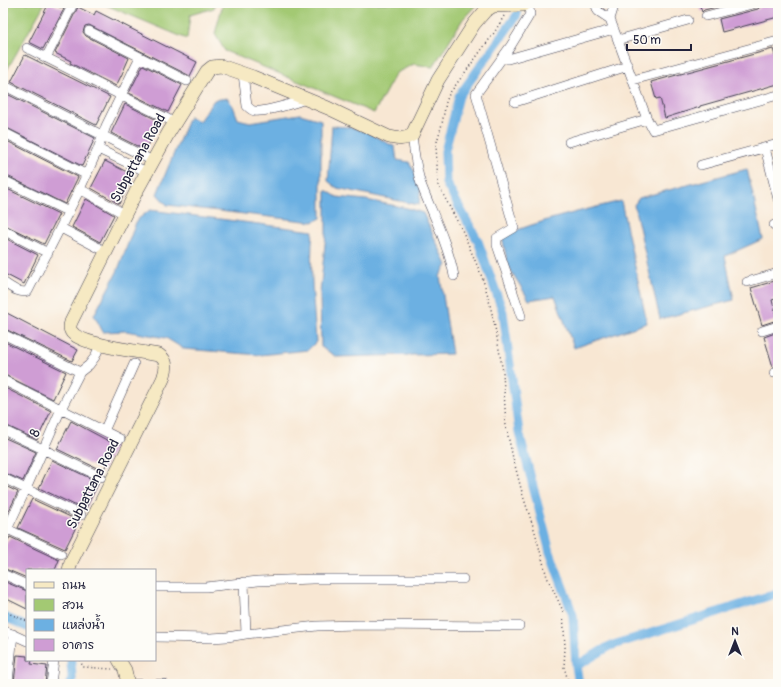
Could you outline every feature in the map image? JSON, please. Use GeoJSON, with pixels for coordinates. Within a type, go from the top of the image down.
{"type":"FeatureCollection","features":[{"type":"Feature","properties":{"kind":"street"},"geometry":{"type":"LineString","coordinates":[[454,276],[444,240],[429,206],[421,182],[415,158],[412,135],[438,80],[474,24],[485,11],[493,6],[522,5],[527,3],[530,14],[510,47],[476,94],[514,228],[497,238],[497,245],[521,316]]}},
{"type":"Feature","properties":{"kind":"street"},"geometry":{"type":"LineString","coordinates":[[595,3],[598,11],[610,19],[653,130],[778,95]]}},
{"type":"Feature","properties":{"kind":"street"},"geometry":{"type":"LineString","coordinates":[[610,19],[614,3]]}},
{"type":"Feature","properties":{"kind":"street"},"geometry":{"type":"LineString","coordinates":[[46,58],[73,4]]}},
{"type":"Feature","properties":{"kind":"street"},"geometry":{"type":"LineString","coordinates":[[706,16],[750,4]]}},
{"type":"Feature","properties":{"kind":"street"},"geometry":{"type":"LineString","coordinates":[[618,40],[688,20]]}},
{"type":"Feature","properties":{"kind":"street"},"geometry":{"type":"LineString","coordinates":[[508,59],[614,29]]}},
{"type":"Feature","properties":{"kind":"street"},"geometry":{"type":"LineString","coordinates":[[89,31],[187,80]]}},
{"type":"Feature","properties":{"kind":"street"},"geometry":{"type":"LineString","coordinates":[[633,80],[778,41]]}},
{"type":"Feature","properties":{"kind":"street"},"geometry":{"type":"LineString","coordinates":[[26,48],[168,119]]}},
{"type":"Feature","properties":{"kind":"street"},"geometry":{"type":"LineString","coordinates":[[3,282],[24,293],[28,291],[87,175],[106,126],[140,57]]}},
{"type":"Feature","properties":{"kind":"street","name":"Subpattana Road"},"geometry":{"type":"LineString","coordinates":[[69,569],[164,379],[166,369],[166,362],[164,358],[159,355],[121,350],[75,335],[71,332],[69,327],[70,322],[168,132],[207,70],[212,67],[221,66],[243,74],[328,108],[388,137],[399,139],[412,135]]}},
{"type":"Feature","properties":{"kind":"street"},"geometry":{"type":"LineString","coordinates":[[515,102],[628,66]]}},
{"type":"Feature","properties":{"kind":"street"},"geometry":{"type":"LineString","coordinates":[[243,74],[247,106],[255,111],[284,106],[307,99]]}},
{"type":"Feature","properties":{"kind":"street"},"geometry":{"type":"LineString","coordinates":[[7,87],[102,136],[150,167]]}},
{"type":"Feature","properties":{"kind":"street"},"geometry":{"type":"LineString","coordinates":[[569,142],[648,119]]}},
{"type":"Feature","properties":{"kind":"street"},"geometry":{"type":"LineString","coordinates":[[3,132],[87,175]]}},
{"type":"Feature","properties":{"kind":"street"},"geometry":{"type":"LineString","coordinates":[[701,165],[778,144]]}},
{"type":"Feature","properties":{"kind":"street"},"geometry":{"type":"LineString","coordinates":[[765,148],[775,178],[778,199]]}},
{"type":"Feature","properties":{"kind":"street"},"geometry":{"type":"LineString","coordinates":[[98,149],[150,167]]}},
{"type":"Feature","properties":{"kind":"street"},"geometry":{"type":"LineString","coordinates":[[763,181],[775,178]]}},
{"type":"Feature","properties":{"kind":"street"},"geometry":{"type":"LineString","coordinates":[[3,180],[69,212]]}},
{"type":"Feature","properties":{"kind":"street"},"geometry":{"type":"LineString","coordinates":[[80,189],[119,211]]}},
{"type":"Feature","properties":{"kind":"street"},"geometry":{"type":"LineString","coordinates":[[61,228],[99,248]]}},
{"type":"Feature","properties":{"kind":"street"},"geometry":{"type":"LineString","coordinates":[[3,230],[48,253]]}},
{"type":"Feature","properties":{"kind":"street"},"geometry":{"type":"LineString","coordinates":[[747,282],[778,273]]}},
{"type":"Feature","properties":{"kind":"street"},"geometry":{"type":"LineString","coordinates":[[762,331],[778,326]]}},
{"type":"Feature","properties":{"kind":"street"},"geometry":{"type":"LineString","coordinates":[[3,334],[80,372]]}},
{"type":"Feature","properties":{"kind":"street","name":"8"},"geometry":{"type":"LineString","coordinates":[[3,538],[5,528],[26,489],[61,409],[80,372],[89,365],[95,357],[100,344]]}},
{"type":"Feature","properties":{"kind":"street"},"geometry":{"type":"LineString","coordinates":[[104,431],[134,364]]}},
{"type":"Feature","properties":{"kind":"street"},"geometry":{"type":"LineString","coordinates":[[3,380],[120,439]]}},
{"type":"Feature","properties":{"kind":"street"},"geometry":{"type":"LineString","coordinates":[[3,430],[101,477]]}},
{"type":"Feature","properties":{"kind":"street"},"geometry":{"type":"LineString","coordinates":[[3,478],[81,515]]}},
{"type":"Feature","properties":{"kind":"street"},"geometry":{"type":"LineString","coordinates":[[5,528],[61,554]]}},
{"type":"Feature","properties":{"kind":"street"},"geometry":{"type":"LineString","coordinates":[[3,574],[26,585]]}},
{"type":"Feature","properties":{"kind":"street"},"geometry":{"type":"LineString","coordinates":[[156,588],[206,587],[244,582],[313,579],[463,579]]}},
{"type":"Feature","properties":{"kind":"street"},"geometry":{"type":"LineString","coordinates":[[244,582],[246,634]]}},
{"type":"Feature","properties":{"kind":"street"},"geometry":{"type":"LineString","coordinates":[[156,638],[227,637],[303,627],[359,625],[519,626]]}},
{"type":"Feature","properties":{"kind":"street"},"geometry":{"type":"LineString","coordinates":[[3,630],[26,640]]}},
{"type":"Feature","properties":{"kind":"street"},"geometry":{"type":"LineString","coordinates":[[8,682],[13,634]]}},
{"type":"Feature","properties":{"kind":"street"},"geometry":{"type":"LineString","coordinates":[[51,684],[54,661]]}},
{"type":"Feature","properties":{"kind":"lane"},"geometry":{"type":"LineString","coordinates":[[125,674],[165,682]]}},
{"type":"Feature","properties":{"kind":"path"},"geometry":{"type":"LineString","coordinates":[[510,6],[494,33],[449,94],[436,145],[438,185],[463,232],[482,277],[488,296],[503,372],[506,427],[523,496],[535,532],[547,577],[563,611],[565,647],[564,667],[569,684]]}},
{"type":"Feature","properties":{"kind":"path"},"geometry":{"type":"LineString","coordinates":[[3,611],[26,621]]}},
{"type":"Feature","properties":{"kind":"path"},"geometry":{"type":"LineString","coordinates":[[80,661],[83,667],[125,674]]}},
{"type":"Feature","properties":{"kind":"green space"},"geometry":{"type":"Polygon","coordinates":[[[3,3],[45,3],[3,77],[3,3]]]}},
{"type":"Feature","properties":{"kind":"green space"},"geometry":{"type":"Polygon","coordinates":[[[101,3],[215,3],[214,8],[190,15],[187,39],[101,3]]]}},
{"type":"Feature","properties":{"kind":"green space"},"geometry":{"type":"Polygon","coordinates":[[[223,3],[478,3],[463,19],[433,67],[414,64],[396,73],[374,113],[225,51],[215,34],[223,3]]]}},
{"type":"Feature","properties":{"kind":"water"},"geometry":{"type":"Polygon","coordinates":[[[227,98],[233,106],[238,119],[250,122],[300,114],[321,120],[321,218],[313,222],[167,205],[157,194],[189,117],[199,121],[214,100],[227,98]]]}},
{"type":"Feature","properties":{"kind":"water"},"geometry":{"type":"Polygon","coordinates":[[[332,126],[349,127],[367,132],[395,147],[397,160],[409,162],[421,183],[419,205],[337,188],[328,181],[332,126]]]}},
{"type":"Feature","properties":{"kind":"water"},"geometry":{"type":"Polygon","coordinates":[[[747,169],[763,239],[725,256],[734,300],[660,319],[634,205],[639,198],[747,169]]]}},
{"type":"Feature","properties":{"kind":"water"},"geometry":{"type":"Polygon","coordinates":[[[326,190],[337,197],[366,200],[407,208],[423,213],[447,265],[440,276],[452,354],[337,357],[321,347],[320,293],[326,234],[326,190]]]}},
{"type":"Feature","properties":{"kind":"water"},"geometry":{"type":"Polygon","coordinates":[[[621,201],[647,323],[574,348],[555,296],[529,300],[508,266],[502,236],[516,230],[576,212],[621,201]]]}},
{"type":"Feature","properties":{"kind":"water"},"geometry":{"type":"Polygon","coordinates":[[[150,210],[313,231],[312,273],[316,342],[308,350],[260,355],[184,349],[166,338],[126,331],[103,332],[94,315],[117,272],[137,220],[150,210]]]}},
{"type":"Feature","properties":{"kind":"building"},"geometry":{"type":"Polygon","coordinates":[[[49,3],[64,9],[43,49],[29,42],[49,3]]]}},
{"type":"Feature","properties":{"kind":"building"},"geometry":{"type":"Polygon","coordinates":[[[699,3],[732,3],[704,10],[702,12],[699,3]]]}},
{"type":"Feature","properties":{"kind":"building"},"geometry":{"type":"Polygon","coordinates":[[[762,3],[763,5],[778,3],[778,17],[722,32],[719,19],[758,9],[762,3]]]}},
{"type":"Feature","properties":{"kind":"building"},"geometry":{"type":"Polygon","coordinates":[[[78,7],[94,15],[96,11],[197,62],[190,76],[89,25],[85,26],[83,32],[86,36],[129,58],[116,86],[70,63],[71,61],[55,53],[78,7]]]}},
{"type":"Feature","properties":{"kind":"building"},"geometry":{"type":"Polygon","coordinates":[[[773,49],[778,66],[778,84],[700,106],[665,118],[660,98],[656,99],[651,82],[773,49]]]}},
{"type":"Feature","properties":{"kind":"building"},"geometry":{"type":"Polygon","coordinates":[[[25,55],[110,97],[96,125],[11,82],[25,55]]]}},
{"type":"Feature","properties":{"kind":"building"},"geometry":{"type":"Polygon","coordinates":[[[143,65],[182,85],[168,112],[129,93],[143,65]]]}},
{"type":"Feature","properties":{"kind":"building"},"geometry":{"type":"Polygon","coordinates":[[[5,93],[95,138],[82,166],[3,126],[3,97],[5,93]]]}},
{"type":"Feature","properties":{"kind":"building"},"geometry":{"type":"Polygon","coordinates":[[[125,104],[159,121],[145,150],[111,133],[125,104]]]}},
{"type":"Feature","properties":{"kind":"building"},"geometry":{"type":"Polygon","coordinates":[[[3,139],[78,177],[65,204],[3,174],[3,139]]]}},
{"type":"Feature","properties":{"kind":"building"},"geometry":{"type":"Polygon","coordinates":[[[105,161],[133,175],[119,204],[91,188],[105,161]]]}},
{"type":"Feature","properties":{"kind":"building"},"geometry":{"type":"Polygon","coordinates":[[[3,187],[59,214],[44,244],[3,224],[3,187]]]}},
{"type":"Feature","properties":{"kind":"building"},"geometry":{"type":"Polygon","coordinates":[[[86,199],[114,215],[100,242],[72,227],[86,199]]]}},
{"type":"Feature","properties":{"kind":"building"},"geometry":{"type":"Polygon","coordinates":[[[3,237],[38,255],[24,284],[3,273],[3,237]]]}},
{"type":"Feature","properties":{"kind":"building"},"geometry":{"type":"Polygon","coordinates":[[[778,280],[778,298],[772,300],[777,320],[762,325],[751,288],[778,280]]]}},
{"type":"Feature","properties":{"kind":"building"},"geometry":{"type":"Polygon","coordinates":[[[3,311],[78,350],[72,361],[3,328],[3,311]]]}},
{"type":"Feature","properties":{"kind":"building"},"geometry":{"type":"Polygon","coordinates":[[[778,332],[778,366],[773,367],[764,337],[778,332]]]}},
{"type":"Feature","properties":{"kind":"building"},"geometry":{"type":"Polygon","coordinates":[[[3,341],[66,372],[53,399],[3,374],[3,341]]]}},
{"type":"Feature","properties":{"kind":"building"},"geometry":{"type":"Polygon","coordinates":[[[3,387],[51,411],[37,440],[3,424],[3,387]]]}},
{"type":"Feature","properties":{"kind":"building"},"geometry":{"type":"Polygon","coordinates":[[[71,421],[116,445],[103,471],[57,449],[71,421]]]}},
{"type":"Feature","properties":{"kind":"building"},"geometry":{"type":"Polygon","coordinates":[[[3,437],[36,452],[23,481],[3,472],[3,437]]]}},
{"type":"Feature","properties":{"kind":"building"},"geometry":{"type":"Polygon","coordinates":[[[52,460],[98,482],[85,510],[39,488],[52,460]]]}},
{"type":"Feature","properties":{"kind":"building"},"geometry":{"type":"Polygon","coordinates":[[[3,485],[18,492],[4,521],[3,521],[3,485]]]}},
{"type":"Feature","properties":{"kind":"building"},"geometry":{"type":"Polygon","coordinates":[[[32,499],[79,521],[65,549],[18,528],[32,499]]]}},
{"type":"Feature","properties":{"kind":"building"},"geometry":{"type":"Polygon","coordinates":[[[10,537],[59,560],[55,569],[26,569],[26,578],[3,568],[3,549],[10,537]]]}},
{"type":"Feature","properties":{"kind":"building"},"geometry":{"type":"Polygon","coordinates":[[[3,581],[26,591],[26,608],[3,597],[3,581]]]}},
{"type":"Feature","properties":{"kind":"building"},"geometry":{"type":"Polygon","coordinates":[[[17,655],[26,656],[26,661],[32,661],[31,664],[47,666],[45,684],[14,683],[17,655]]]}},
{"type":"Feature","properties":{"kind":"waterway"},"geometry":{"type":"LineString","coordinates":[[517,15],[459,96],[445,151],[446,183],[478,241],[503,312],[519,432],[550,552],[573,615],[576,666],[579,684]]}},
{"type":"Feature","properties":{"kind":"waterway"},"geometry":{"type":"LineString","coordinates":[[576,666],[610,646],[778,593]]}},
{"type":"Feature","properties":{"kind":"waterway"},"geometry":{"type":"LineString","coordinates":[[3,616],[26,627]]}},
{"type":"Feature","properties":{"kind":"waterway"},"geometry":{"type":"LineString","coordinates":[[70,684],[72,679],[71,661]]}}]}
